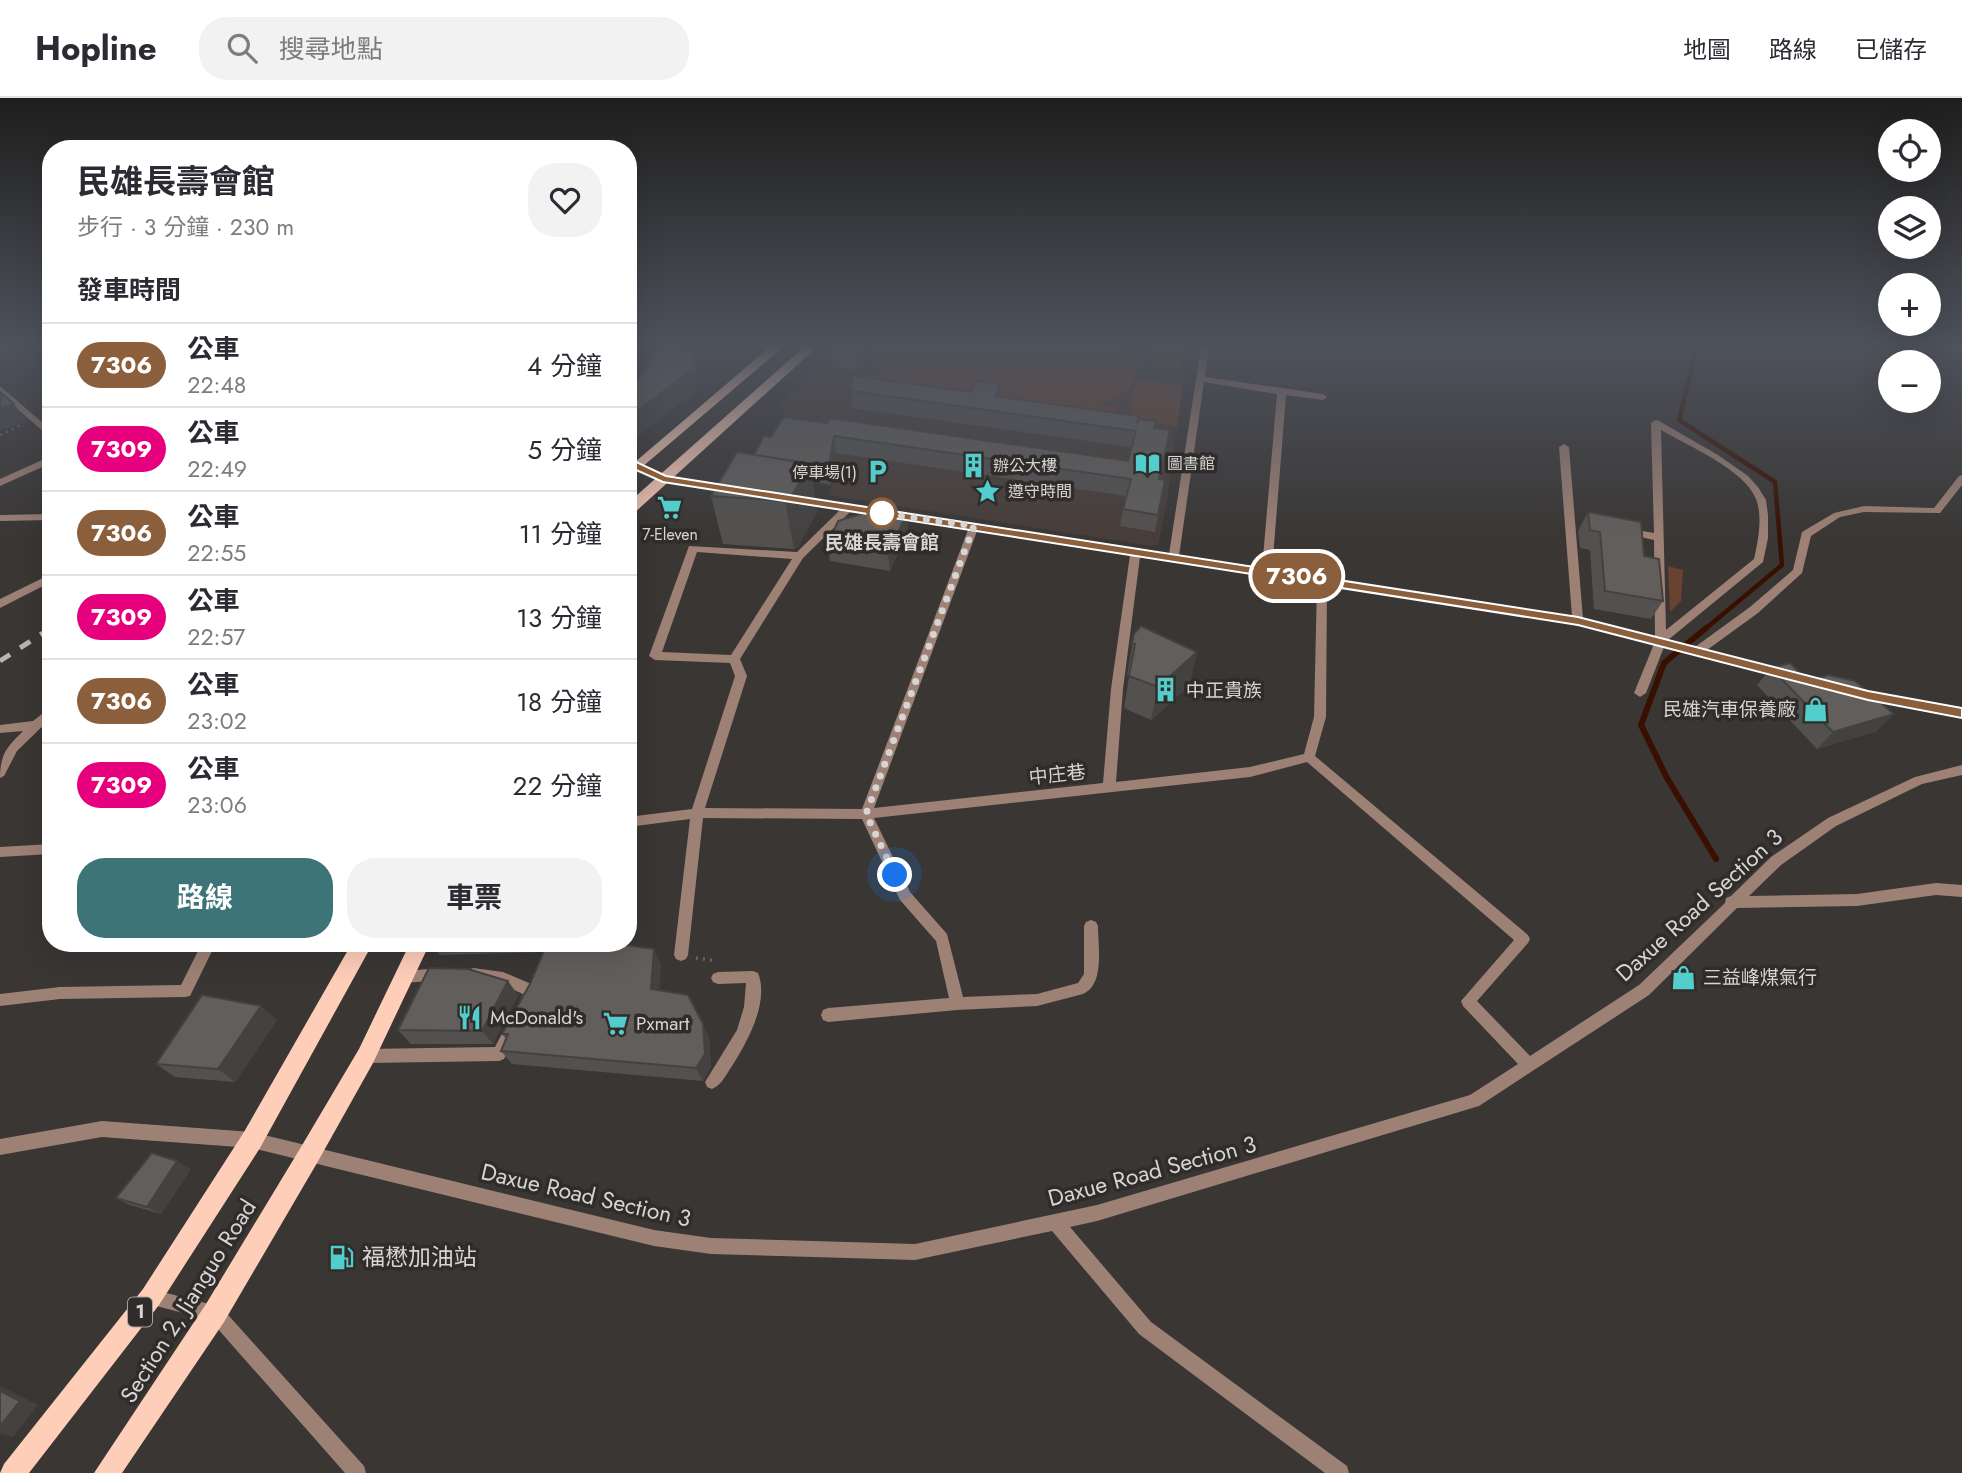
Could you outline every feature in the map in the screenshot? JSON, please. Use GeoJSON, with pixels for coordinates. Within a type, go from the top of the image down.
{"type":"FeatureCollection","features":[{"type":"Feature","properties":{"kind":"main road"},"geometry":{"type":"LineString","coordinates":[[637,463],[699,411]]}},
{"type":"Feature","properties":{"kind":"main road"},"geometry":{"type":"LineString","coordinates":[[637,503],[739,411]]}},
{"type":"Feature","properties":{"kind":"main road","name":"1"},"geometry":{"type":"LineString","coordinates":[[252,1140],[358,952]]}},
{"type":"Feature","properties":{"kind":"main road","name":"Section 2, Jianguo Road"},"geometry":{"type":"LineString","coordinates":[[107,1473],[215,1313],[309,1155],[366,1056],[416,952]]}},
{"type":"Feature","properties":{"kind":"main road","name":"Section 2, Jianguo Road"},"geometry":{"type":"LineString","coordinates":[[13,1473],[151,1297],[252,1140]]}},
{"type":"Feature","properties":{"kind":"street"},"geometry":{"type":"LineString","coordinates":[[25,411],[42,427]]}},
{"type":"Feature","properties":{"kind":"street"},"geometry":{"type":"LineString","coordinates":[[1174,558],[1195,411]]}},
{"type":"Feature","properties":{"kind":"street"},"geometry":{"type":"LineString","coordinates":[[1268,572],[1281,411]]}},
{"type":"Feature","properties":{"kind":"street"},"geometry":{"type":"LineString","coordinates":[[1640,693],[1665,641],[1759,560],[1763,520],[1760,498],[1747,480],[1656,423],[1665,641]]}},
{"type":"Feature","properties":{"kind":"street"},"geometry":{"type":"LineString","coordinates":[[1564,447],[1578,621]]}},
{"type":"Feature","properties":{"kind":"street"},"geometry":{"type":"LineString","coordinates":[[0,483],[42,463]]}},
{"type":"Feature","properties":{"kind":"street"},"geometry":{"type":"LineString","coordinates":[[637,466],[663,479],[743,492]]}},
{"type":"Feature","properties":{"kind":"street"},"geometry":{"type":"LineString","coordinates":[[1698,650],[1754,610],[1798,571],[1806,534],[1838,515],[1864,509],[1937,511],[1962,478]]}},
{"type":"Feature","properties":{"kind":"street"},"geometry":{"type":"LineString","coordinates":[[796,500],[1578,621],[1665,641],[1868,695],[1962,713]]}},
{"type":"Feature","properties":{"kind":"street"},"geometry":{"type":"LineString","coordinates":[[734,659],[799,556],[848,508]]}},
{"type":"Feature","properties":{"kind":"street"},"geometry":{"type":"LineString","coordinates":[[0,518],[42,517]]}},
{"type":"Feature","properties":{"kind":"street"},"geometry":{"type":"LineString","coordinates":[[1570,520],[1583,523]]}},
{"type":"Feature","properties":{"kind":"street"},"geometry":{"type":"LineString","coordinates":[[957,1004],[942,938],[905,896],[866,814],[974,526]]}},
{"type":"Feature","properties":{"kind":"street"},"geometry":{"type":"LineString","coordinates":[[1609,528],[1660,538]]}},
{"type":"Feature","properties":{"kind":"street"},"geometry":{"type":"LineString","coordinates":[[734,659],[655,656],[693,548],[799,556]]}},
{"type":"Feature","properties":{"kind":"street"},"geometry":{"type":"LineString","coordinates":[[1109,788],[1117,689],[1136,552]]}},
{"type":"Feature","properties":{"kind":"street"},"geometry":{"type":"LineString","coordinates":[[1322,580],[1320,717],[1309,757],[1523,939],[1468,1001],[1529,1065]]}},
{"type":"Feature","properties":{"kind":"street"},"geometry":{"type":"LineString","coordinates":[[0,604],[42,582]]}},
{"type":"Feature","properties":{"kind":"street"},"geometry":{"type":"LineString","coordinates":[[681,955],[697,813],[741,676],[734,659]]}},
{"type":"Feature","properties":{"kind":"street"},"geometry":{"type":"LineString","coordinates":[[0,773],[13,748],[42,720]]}},
{"type":"Feature","properties":{"kind":"street"},"geometry":{"type":"LineString","coordinates":[[0,729],[37,725]]}},
{"type":"Feature","properties":{"kind":"street","name":"中庄巷"},"geometry":{"type":"LineString","coordinates":[[637,821],[697,813],[866,814],[1250,772],[1309,757]]}},
{"type":"Feature","properties":{"kind":"street","name":"Daxue Road Section 3"},"geometry":{"type":"LineString","coordinates":[[0,1147],[102,1129],[252,1140],[516,1202],[654,1238],[711,1246],[915,1252],[1097,1213],[1474,1101],[1644,990],[1702,936],[1731,902],[1776,861],[1832,822],[1906,785],[1962,770]]}},
{"type":"Feature","properties":{"kind":"street"},"geometry":{"type":"LineString","coordinates":[[0,852],[42,850]]}},
{"type":"Feature","properties":{"kind":"street"},"geometry":{"type":"LineString","coordinates":[[1731,902],[1857,900],[1936,889],[1962,891]]}},
{"type":"Feature","properties":{"kind":"street"},"geometry":{"type":"LineString","coordinates":[[828,1015],[1037,1000],[1083,988],[1091,975],[1091,926]]}},
{"type":"Feature","properties":{"kind":"street"},"geometry":{"type":"LineString","coordinates":[[0,1000],[60,993],[185,991],[204,952]]}},
{"type":"Feature","properties":{"kind":"street"},"geometry":{"type":"LineString","coordinates":[[366,1056],[499,1054],[531,991],[492,975],[456,972],[404,977]]}},
{"type":"Feature","properties":{"kind":"street"},"geometry":{"type":"LineString","coordinates":[[712,1082],[742,1040],[754,1000],[753,977],[718,978]]}},
{"type":"Feature","properties":{"kind":"street"},"geometry":{"type":"LineString","coordinates":[[1055,1222],[1145,1328],[1340,1473]]}},
{"type":"Feature","properties":{"kind":"street"},"geometry":{"type":"LineString","coordinates":[[151,1297],[215,1313],[357,1473]]}},
{"type":"Feature","properties":{"kind":"path"},"geometry":{"type":"LineString","coordinates":[[0,435],[34,419]]}},
{"type":"Feature","properties":{"kind":"shaded area"},"geometry":{"type":"Polygon","coordinates":[[[784,411],[1179,411],[1167,502],[1158,545],[1150,546],[828,495],[832,486],[752,475],[784,411]]]}},
{"type":"Feature","properties":{"kind":"shaded area"},"geometry":{"type":"Polygon","coordinates":[[[1079,411],[1115,411],[1114,416],[1079,411]]]}},
{"type":"Feature","properties":{"kind":"shaded area"},"geometry":{"type":"Polygon","coordinates":[[[1130,411],[1179,411],[1177,426],[1128,420],[1130,411]]]}},
{"type":"Feature","properties":{"kind":"shaded area"},"geometry":{"type":"Polygon","coordinates":[[[1668,566],[1683,570],[1681,601],[1670,612],[1668,566]]]}},
{"type":"Feature","properties":{"kind":"building"},"geometry":{"type":"Polygon","coordinates":[[[995,411],[1104,411],[1139,416],[1137,424],[1139,419],[1156,421],[1154,428],[1170,430],[1159,479],[1165,480],[1158,515],[1123,509],[1131,479],[834,436],[829,466],[754,455],[764,436],[771,437],[784,417],[827,423],[830,418],[1128,461],[1136,431],[995,411]]]}},
{"type":"Feature","properties":{"kind":"building"},"geometry":{"type":"Polygon","coordinates":[[[737,452],[810,464],[790,499],[785,501],[711,496],[737,452]]]}},
{"type":"Feature","properties":{"kind":"building"},"geometry":{"type":"Polygon","coordinates":[[[880,508],[907,513],[888,554],[828,544],[838,521],[880,508]]]}},
{"type":"Feature","properties":{"kind":"building"},"geometry":{"type":"Polygon","coordinates":[[[1588,512],[1641,522],[1644,556],[1659,559],[1663,601],[1605,591],[1600,532],[1590,530],[1588,512]]]}},
{"type":"Feature","properties":{"kind":"building"},"geometry":{"type":"Polygon","coordinates":[[[1141,626],[1197,652],[1158,687],[1129,676],[1135,644],[1132,643],[1134,634],[1141,626]]]}},
{"type":"Feature","properties":{"kind":"building"},"geometry":{"type":"Polygon","coordinates":[[[1790,663],[1809,682],[1828,675],[1855,681],[1894,714],[1833,732],[1771,668],[1790,663]]]}},
{"type":"Feature","properties":{"kind":"building","name":"Pxmart"},"geometry":{"type":"Polygon","coordinates":[[[637,947],[654,949],[651,989],[688,995],[703,1024],[705,1054],[696,1068],[501,1051],[508,1034],[502,1034],[530,984],[543,952],[637,952],[637,947]]]}},
{"type":"Feature","properties":{"kind":"building"},"geometry":{"type":"Polygon","coordinates":[[[429,968],[468,969],[508,981],[482,1031],[398,1030],[429,968]]]}},
{"type":"Feature","properties":{"kind":"building"},"geometry":{"type":"Polygon","coordinates":[[[202,995],[261,1006],[218,1069],[156,1064],[202,995]]]}},
{"type":"Feature","properties":{"kind":"building"},"geometry":{"type":"Polygon","coordinates":[[[152,1153],[177,1161],[147,1207],[116,1198],[152,1153]]]}},
{"type":"Feature","properties":{"kind":"building"},"geometry":{"type":"Polygon","coordinates":[[[0,1391],[20,1401],[0,1426],[0,1391]]]}},
{"type":"Feature","properties":{"kind":"waterway"},"geometry":{"type":"LineString","coordinates":[[1681,411],[1679,420],[1775,482],[1782,565],[1704,630]]}},
{"type":"Feature","properties":{"kind":"waterway"},"geometry":{"type":"LineString","coordinates":[[1706,628],[1664,663],[1641,725],[1667,778],[1716,859]]}},
{"type":"Feature","properties":{"kind":"railway"},"geometry":{"type":"LineString","coordinates":[[0,661],[42,634]]}},
{"type":"Feature","properties":{"kind":"bus line","name":"7306"},"geometry":{"type":"LineString","coordinates":[[637,466],[663,479],[1578,621],[1661,640],[1868,695],[1962,713]]}},
{"type":"Feature","properties":{"kind":"place","name":"圖書館"},"geometry":{"type":"Point","coordinates":[1147,463]}},
{"type":"Feature","properties":{"kind":"place","name":"辦公大樓"},"geometry":{"type":"Point","coordinates":[973,465]}},
{"type":"Feature","properties":{"kind":"place","name":"停車場(1)"},"geometry":{"type":"Point","coordinates":[877,472]}},
{"type":"Feature","properties":{"kind":"place","name":"遵守時間"},"geometry":{"type":"Point","coordinates":[988,491]}},
{"type":"Feature","properties":{"kind":"place","name":"7-Eleven"},"geometry":{"type":"Point","coordinates":[670,508]}},
{"type":"Feature","properties":{"kind":"place","name":"民雄長壽會館"},"geometry":{"type":"Point","coordinates":[882,513]}},
{"type":"Feature","properties":{"kind":"place","name":"中正貴族"},"geometry":{"type":"Point","coordinates":[1166,690]}},
{"type":"Feature","properties":{"kind":"place","name":"民雄汽車保養廠"},"geometry":{"type":"Point","coordinates":[1816,709]}},
{"type":"Feature","properties":{"kind":"place","name":"三益峰煤氣行"},"geometry":{"type":"Point","coordinates":[1683,977]}},
{"type":"Feature","properties":{"kind":"place","name":"McDonald's"},"geometry":{"type":"Point","coordinates":[470,1017]}},
{"type":"Feature","properties":{"kind":"place","name":"Pxmart"},"geometry":{"type":"Point","coordinates":[616,1023]}},
{"type":"Feature","properties":{"kind":"place","name":"福懋加油站"},"geometry":{"type":"Point","coordinates":[342,1257]}},
{"type":"Feature","properties":{"kind":"route"},"geometry":{"type":"LineString","coordinates":[[882,513],[873,512],[974,526],[866,814],[895,875]]}}]}
